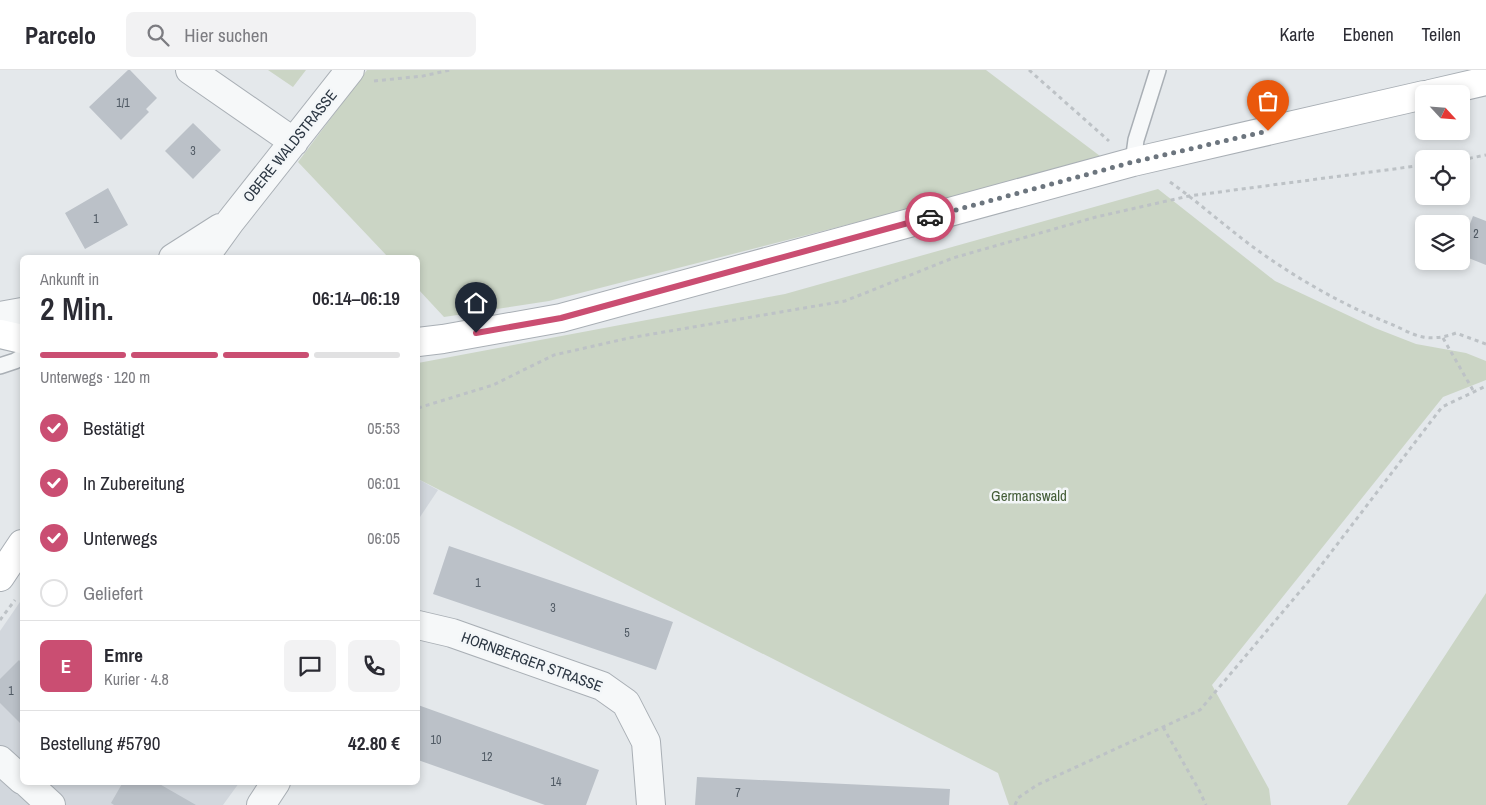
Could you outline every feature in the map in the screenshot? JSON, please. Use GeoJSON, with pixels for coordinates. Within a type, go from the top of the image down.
{"type":"FeatureCollection","features":[{"type":"Feature","properties":{"kind":"main road"},"geometry":{"type":"LineString","coordinates":[[1469,85],[1486,81]]}},
{"type":"Feature","properties":{"kind":"main road"},"geometry":{"type":"LineString","coordinates":[[420,342],[561,318],[1133,162],[1415,97]]}},
{"type":"Feature","properties":{"kind":"main road"},"geometry":{"type":"LineString","coordinates":[[0,334],[20,339]]}},
{"type":"Feature","properties":{"kind":"main road"},"geometry":{"type":"LineString","coordinates":[[0,576],[20,547]]}},
{"type":"Feature","properties":{"kind":"street"},"geometry":{"type":"LineString","coordinates":[[190,70],[294,142]]}},
{"type":"Feature","properties":{"kind":"street","name":"OBERE WALDSTRASSE"},"geometry":{"type":"LineString","coordinates":[[206,255],[294,142],[358,76]]}},
{"type":"Feature","properties":{"kind":"street","name":"OBERE WALDSTRASSE"},"geometry":{"type":"LineString","coordinates":[[178,255],[230,222]]}},
{"type":"Feature","properties":{"kind":"street"},"geometry":{"type":"LineString","coordinates":[[0,316],[20,312]]}},
{"type":"Feature","properties":{"kind":"street","name":"HORNBERGER STRASSE"},"geometry":{"type":"LineString","coordinates":[[420,625],[452,633],[602,686],[626,703],[646,742],[651,805]]}},
{"type":"Feature","properties":{"kind":"street"},"geometry":{"type":"LineString","coordinates":[[0,760],[20,778]]}},
{"type":"Feature","properties":{"kind":"street"},"geometry":{"type":"LineString","coordinates":[[29,785],[51,805]]}},
{"type":"Feature","properties":{"kind":"street"},"geometry":{"type":"LineString","coordinates":[[261,805],[274,785]]}},
{"type":"Feature","properties":{"kind":"lane"},"geometry":{"type":"LineString","coordinates":[[1133,162],[1136,140],[1158,70]]}},
{"type":"Feature","properties":{"kind":"lane"},"geometry":{"type":"LineString","coordinates":[[0,366],[16,361],[20,358]]}},
{"type":"Feature","properties":{"kind":"path"},"geometry":{"type":"LineString","coordinates":[[358,76],[423,76],[450,70]]}},
{"type":"Feature","properties":{"kind":"path"},"geometry":{"type":"LineString","coordinates":[[1029,70],[1133,162]]}},
{"type":"Feature","properties":{"kind":"path"},"geometry":{"type":"LineString","coordinates":[[1470,158],[1486,155]]}},
{"type":"Feature","properties":{"kind":"path"},"geometry":{"type":"LineString","coordinates":[[420,407],[493,385],[554,356],[629,338],[845,301],[953,258],[1096,217],[1189,196],[1415,166]]}},
{"type":"Feature","properties":{"kind":"path"},"geometry":{"type":"LineString","coordinates":[[1169,182],[1261,253],[1358,311],[1422,337],[1443,338],[1456,332],[1486,344]]}},
{"type":"Feature","properties":{"kind":"path"},"geometry":{"type":"LineString","coordinates":[[1443,338],[1474,392]]}},
{"type":"Feature","properties":{"kind":"path"},"geometry":{"type":"LineString","coordinates":[[1015,805],[1018,798],[1037,785],[1200,710],[1313,576],[1442,407],[1486,386]]}},
{"type":"Feature","properties":{"kind":"path"},"geometry":{"type":"LineString","coordinates":[[0,620],[19,595]]}},
{"type":"Feature","properties":{"kind":"path"},"geometry":{"type":"LineString","coordinates":[[1163,727],[1206,805]]}},
{"type":"Feature","properties":{"kind":"shaded area"},"geometry":{"type":"Polygon","coordinates":[[[420,480],[438,490],[420,517],[420,480]]]}},
{"type":"Feature","properties":{"kind":"shaded area"},"geometry":{"type":"Polygon","coordinates":[[[20,602],[20,785],[238,785],[223,805],[0,805],[0,631],[20,602]]]}},
{"type":"Feature","properties":{"kind":"green space"},"geometry":{"type":"Polygon","coordinates":[[[268,70],[306,70],[293,87],[268,70]]]}},
{"type":"Feature","properties":{"kind":"green space"},"geometry":{"type":"Polygon","coordinates":[[[367,70],[986,70],[1104,159],[549,301],[444,317],[420,291],[420,255],[386,255],[298,162],[367,70]]]}},
{"type":"Feature","properties":{"kind":"green space","name":"Germanswald"},"geometry":{"type":"Polygon","coordinates":[[[1158,189],[1275,281],[1375,328],[1416,344],[1466,353],[1486,361],[1486,380],[1443,397],[1212,685],[1269,789],[1271,805],[1009,805],[998,773],[420,480],[420,363],[785,294],[1158,189]]]}},
{"type":"Feature","properties":{"kind":"green space"},"geometry":{"type":"Polygon","coordinates":[[[1486,593],[1486,805],[1347,805],[1486,593]]]}},
{"type":"Feature","properties":{"kind":"building"},"geometry":{"type":"Polygon","coordinates":[[[128,70],[157,98],[146,109],[149,112],[121,140],[89,107],[128,70]]]}},
{"type":"Feature","properties":{"kind":"building"},"geometry":{"type":"Polygon","coordinates":[[[193,123],[221,150],[193,179],[165,151],[193,123]]]}},
{"type":"Feature","properties":{"kind":"building"},"geometry":{"type":"Polygon","coordinates":[[[108,188],[128,225],[85,249],[65,213],[108,188]]]}},
{"type":"Feature","properties":{"kind":"building"},"geometry":{"type":"Polygon","coordinates":[[[1473,216],[1486,221],[1486,265],[1470,259],[1470,224],[1473,216]]]}},
{"type":"Feature","properties":{"kind":"building"},"geometry":{"type":"Polygon","coordinates":[[[449,546],[673,622],[656,670],[433,594],[449,546]]]}},
{"type":"Feature","properties":{"kind":"building"},"geometry":{"type":"Polygon","coordinates":[[[19,660],[20,723],[0,703],[0,679],[19,660]]]}},
{"type":"Feature","properties":{"kind":"building"},"geometry":{"type":"Polygon","coordinates":[[[420,706],[599,770],[586,805],[545,805],[420,761],[420,706]]]}},
{"type":"Feature","properties":{"kind":"building"},"geometry":{"type":"Polygon","coordinates":[[[697,777],[950,789],[949,805],[695,805],[697,777]]]}},
{"type":"Feature","properties":{"kind":"building"},"geometry":{"type":"Polygon","coordinates":[[[121,785],[161,785],[196,805],[114,805],[111,803],[121,785]]]}},
{"type":"Feature","properties":{"kind":"way so far"},"geometry":{"type":"LineString","coordinates":[[930,217],[1133,162],[1268,131]]}},
{"type":"Feature","properties":{"kind":"route"},"geometry":{"type":"LineString","coordinates":[[476,333],[561,318],[930,217]]}}]}
